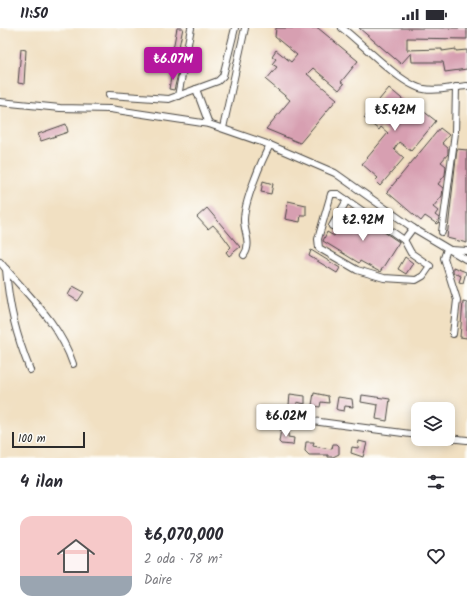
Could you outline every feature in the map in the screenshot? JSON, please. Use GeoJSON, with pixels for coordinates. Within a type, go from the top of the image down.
{"type":"FeatureCollection","features":[{"type":"Feature","properties":{"kind":"street"},"geometry":{"type":"LineString","coordinates":[[178,96],[191,28]]}},
{"type":"Feature","properties":{"kind":"street"},"geometry":{"type":"LineString","coordinates":[[109,95],[166,99],[218,81],[224,76],[235,28]]}},
{"type":"Feature","properties":{"kind":"street"},"geometry":{"type":"LineString","coordinates":[[223,128],[245,28]]}},
{"type":"Feature","properties":{"kind":"street"},"geometry":{"type":"LineString","coordinates":[[342,28],[347,30],[403,79],[422,90],[467,86]]}},
{"type":"Feature","properties":{"kind":"street"},"geometry":{"type":"LineString","coordinates":[[442,232],[455,133],[456,87]]}},
{"type":"Feature","properties":{"kind":"street"},"geometry":{"type":"LineString","coordinates":[[196,89],[209,124]]}},
{"type":"Feature","properties":{"kind":"street"},"geometry":{"type":"LineString","coordinates":[[0,102],[60,108],[110,109],[209,124],[223,128],[270,145],[336,173],[413,228],[447,250],[467,260]]}},
{"type":"Feature","properties":{"kind":"street"},"geometry":{"type":"LineString","coordinates":[[244,255],[248,243],[244,226],[245,212],[260,162],[270,145]]}},
{"type":"Feature","properties":{"kind":"street"},"geometry":{"type":"LineString","coordinates":[[331,194],[338,194],[404,240],[412,253],[430,266],[423,276],[416,280],[384,278],[357,270],[319,248],[318,239],[331,194]]}},
{"type":"Feature","properties":{"kind":"street"},"geometry":{"type":"LineString","coordinates":[[332,226],[347,200]]}},
{"type":"Feature","properties":{"kind":"street"},"geometry":{"type":"LineString","coordinates":[[404,240],[413,228]]}},
{"type":"Feature","properties":{"kind":"street"},"geometry":{"type":"LineString","coordinates":[[447,250],[467,251]]}},
{"type":"Feature","properties":{"kind":"street"},"geometry":{"type":"LineString","coordinates":[[447,250],[444,258],[457,300],[453,334]]}},
{"type":"Feature","properties":{"kind":"street"},"geometry":{"type":"LineString","coordinates":[[0,262],[56,326],[69,352],[72,364]]}},
{"type":"Feature","properties":{"kind":"street"},"geometry":{"type":"LineString","coordinates":[[6,269],[8,300],[14,326],[30,370]]}},
{"type":"Feature","properties":{"kind":"street"},"geometry":{"type":"LineString","coordinates":[[282,417],[411,434]]}},
{"type":"Feature","properties":{"kind":"street"},"geometry":{"type":"LineString","coordinates":[[455,439],[467,440]]}},
{"type":"Feature","properties":{"kind":"building"},"geometry":{"type":"Polygon","coordinates":[[[177,28],[183,28],[175,66],[170,65],[177,28]]]}},
{"type":"Feature","properties":{"kind":"building"},"geometry":{"type":"Polygon","coordinates":[[[276,28],[318,28],[358,61],[341,82],[344,84],[339,90],[313,68],[307,74],[337,99],[300,143],[266,129],[290,100],[266,80],[277,67],[272,64],[276,59],[272,56],[276,50],[291,62],[297,55],[275,37],[276,28]]]}},
{"type":"Feature","properties":{"kind":"building"},"geometry":{"type":"Polygon","coordinates":[[[359,28],[467,28],[467,39],[407,38],[407,50],[467,50],[467,69],[445,72],[443,62],[412,62],[411,53],[401,64],[359,28]]]}},
{"type":"Feature","properties":{"kind":"building"},"geometry":{"type":"Polygon","coordinates":[[[21,49],[26,50],[24,84],[18,83],[21,49]]]}},
{"type":"Feature","properties":{"kind":"building"},"geometry":{"type":"Polygon","coordinates":[[[172,72],[178,74],[174,90],[169,89],[172,72]]]}},
{"type":"Feature","properties":{"kind":"building"},"geometry":{"type":"Polygon","coordinates":[[[389,88],[407,103],[409,100],[436,121],[411,151],[399,142],[394,149],[404,158],[380,186],[375,181],[378,178],[362,164],[388,133],[381,127],[379,130],[364,118],[389,88]]]}},
{"type":"Feature","properties":{"kind":"building"},"geometry":{"type":"Polygon","coordinates":[[[66,124],[68,132],[41,141],[38,134],[66,124]]]}},
{"type":"Feature","properties":{"kind":"building"},"geometry":{"type":"Polygon","coordinates":[[[440,128],[449,135],[442,143],[448,148],[448,154],[441,162],[446,166],[445,175],[438,184],[443,188],[442,196],[433,207],[438,211],[435,215],[439,218],[437,224],[425,216],[421,221],[387,192],[440,128]]]}},
{"type":"Feature","properties":{"kind":"building"},"geometry":{"type":"Polygon","coordinates":[[[457,149],[467,150],[467,243],[447,238],[457,149]]]}},
{"type":"Feature","properties":{"kind":"building"},"geometry":{"type":"Polygon","coordinates":[[[263,181],[273,184],[271,194],[261,192],[263,181]]]}},
{"type":"Feature","properties":{"kind":"building"},"geometry":{"type":"Polygon","coordinates":[[[288,201],[306,205],[306,215],[301,215],[300,222],[285,219],[288,201]]]}},
{"type":"Feature","properties":{"kind":"building"},"geometry":{"type":"Polygon","coordinates":[[[207,208],[240,247],[229,256],[226,252],[231,247],[223,236],[213,225],[208,229],[197,217],[207,208]]]}},
{"type":"Feature","properties":{"kind":"building"},"geometry":{"type":"Polygon","coordinates":[[[350,209],[399,242],[380,272],[360,261],[359,263],[323,241],[327,232],[334,236],[350,209]]]}},
{"type":"Feature","properties":{"kind":"building"},"geometry":{"type":"Polygon","coordinates":[[[311,250],[340,268],[337,273],[309,256],[311,250]]]}},
{"type":"Feature","properties":{"kind":"building"},"geometry":{"type":"Polygon","coordinates":[[[405,257],[413,263],[406,274],[398,269],[405,257]]]}},
{"type":"Feature","properties":{"kind":"building"},"geometry":{"type":"Polygon","coordinates":[[[453,267],[466,272],[463,283],[459,282],[461,276],[453,272],[453,267]]]}},
{"type":"Feature","properties":{"kind":"building"},"geometry":{"type":"Polygon","coordinates":[[[73,286],[84,292],[78,301],[68,295],[73,286]]]}},
{"type":"Feature","properties":{"kind":"building"},"geometry":{"type":"Polygon","coordinates":[[[463,302],[467,303],[467,338],[460,337],[463,302]]]}},
{"type":"Feature","properties":{"kind":"building"},"geometry":{"type":"Polygon","coordinates":[[[314,393],[328,396],[329,403],[321,402],[320,407],[312,405],[314,393]]]}},
{"type":"Feature","properties":{"kind":"building"},"geometry":{"type":"Polygon","coordinates":[[[290,394],[305,396],[305,404],[297,402],[297,407],[290,406],[290,394]]]}},
{"type":"Feature","properties":{"kind":"building"},"geometry":{"type":"Polygon","coordinates":[[[362,395],[390,399],[387,421],[376,419],[378,405],[361,402],[362,395]]]}},
{"type":"Feature","properties":{"kind":"building"},"geometry":{"type":"Polygon","coordinates":[[[338,397],[352,399],[353,407],[345,406],[344,411],[336,409],[338,397]]]}},
{"type":"Feature","properties":{"kind":"building"},"geometry":{"type":"Polygon","coordinates":[[[281,429],[289,430],[288,437],[294,438],[293,445],[281,444],[279,442],[281,429]]]}},
{"type":"Feature","properties":{"kind":"building"},"geometry":{"type":"Polygon","coordinates":[[[359,441],[367,443],[363,457],[351,453],[352,447],[358,448],[359,441]]]}},
{"type":"Feature","properties":{"kind":"building"},"geometry":{"type":"Polygon","coordinates":[[[306,442],[314,442],[313,446],[332,449],[333,444],[337,444],[339,446],[339,454],[333,457],[328,457],[328,455],[309,455],[305,451],[306,442]]]}}]}
